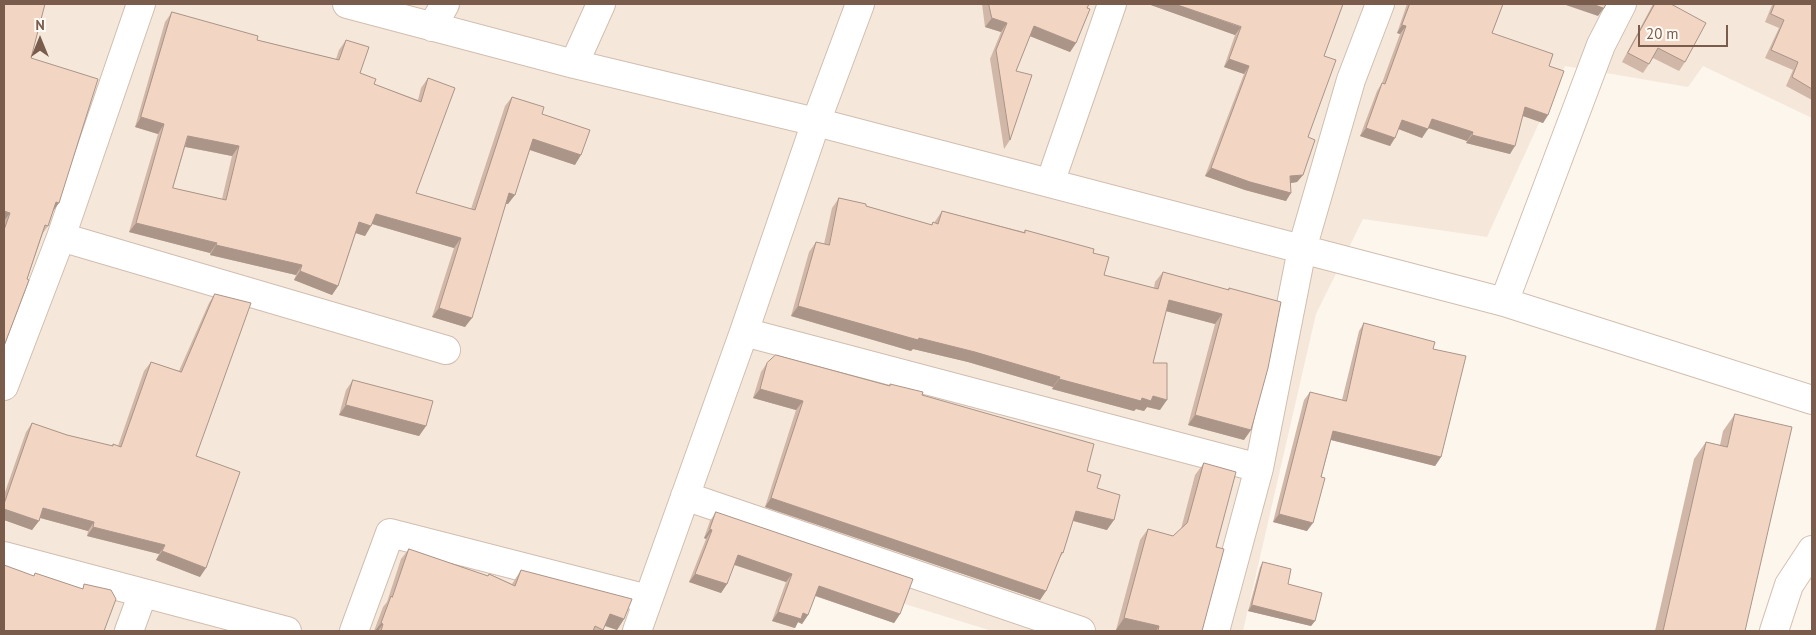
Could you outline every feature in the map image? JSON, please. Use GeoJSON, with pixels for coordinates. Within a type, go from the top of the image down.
{"type":"FeatureCollection","features":[{"type":"Feature","properties":{"kind":"street"},"geometry":{"type":"LineString","coordinates":[[4,386],[61,237],[142,4]]}},
{"type":"Feature","properties":{"kind":"street"},"geometry":{"type":"LineString","coordinates":[[347,4],[438,15],[574,64],[816,122],[1504,302],[1812,400]]}},
{"type":"Feature","properties":{"kind":"street"},"geometry":{"type":"LineString","coordinates":[[574,64],[601,4]]}},
{"type":"Feature","properties":{"kind":"street"},"geometry":{"type":"LineString","coordinates":[[637,631],[744,332],[816,122],[860,4]]}},
{"type":"Feature","properties":{"kind":"street"},"geometry":{"type":"LineString","coordinates":[[1050,183],[1112,4]]}},
{"type":"Feature","properties":{"kind":"street"},"geometry":{"type":"LineString","coordinates":[[1215,631],[1259,468],[1302,249],[1351,80],[1380,4]]}},
{"type":"Feature","properties":{"kind":"street"},"geometry":{"type":"LineString","coordinates":[[1504,302],[1601,45],[1622,4]]}},
{"type":"Feature","properties":{"kind":"street"},"geometry":{"type":"LineString","coordinates":[[61,237],[446,350]]}},
{"type":"Feature","properties":{"kind":"street"},"geometry":{"type":"LineString","coordinates":[[744,332],[1259,468]]}},
{"type":"Feature","properties":{"kind":"street"},"geometry":{"type":"LineString","coordinates":[[685,496],[1081,631]]}},
{"type":"Feature","properties":{"kind":"street"},"geometry":{"type":"LineString","coordinates":[[354,631],[390,533],[648,599]]}},
{"type":"Feature","properties":{"kind":"street"},"geometry":{"type":"LineString","coordinates":[[1774,631],[1789,586],[1812,550]]}},
{"type":"Feature","properties":{"kind":"street"},"geometry":{"type":"LineString","coordinates":[[4,556],[287,631]]}},
{"type":"Feature","properties":{"kind":"street"},"geometry":{"type":"LineString","coordinates":[[129,631],[144,593]]}},
{"type":"Feature","properties":{"kind":"shaded area"},"geometry":{"type":"Polygon","coordinates":[[[4,4],[1812,4],[1812,118],[1703,66],[1688,87],[1565,66],[1487,237],[1363,219],[1316,314],[1243,631],[992,631],[808,574],[794,631],[4,631],[4,4]]]}},
{"type":"Feature","properties":{"kind":"building"},"geometry":{"type":"Polygon","coordinates":[[[4,4],[45,4],[31,58],[98,79],[59,203],[56,202],[48,226],[45,225],[27,279],[29,280],[4,346],[4,230],[10,213],[4,211],[4,4]]]}},
{"type":"Feature","properties":{"kind":"building"},"geometry":{"type":"Polygon","coordinates":[[[989,4],[1089,4],[1087,8],[1090,9],[1076,43],[1034,26],[1016,71],[1032,75],[1010,140],[996,50],[1007,23],[992,18],[989,4]]]}},
{"type":"Feature","properties":{"kind":"building"},"geometry":{"type":"Polygon","coordinates":[[[1175,4],[1343,4],[1324,56],[1336,60],[1308,137],[1315,140],[1303,175],[1290,176],[1291,193],[1250,182],[1211,168],[1249,66],[1229,59],[1241,27],[1175,4]]]}},
{"type":"Feature","properties":{"kind":"building"},"geometry":{"type":"Polygon","coordinates":[[[1410,4],[1503,4],[1492,33],[1553,54],[1549,66],[1564,71],[1548,115],[1525,107],[1515,146],[1472,135],[1473,132],[1432,119],[1428,129],[1402,120],[1395,138],[1366,128],[1382,83],[1385,84],[1406,26],[1402,25],[1410,4]]]}},
{"type":"Feature","properties":{"kind":"building"},"geometry":{"type":"Polygon","coordinates":[[[1593,4],[1606,4],[1604,8],[1593,4]]]}},
{"type":"Feature","properties":{"kind":"building"},"geometry":{"type":"Polygon","coordinates":[[[1655,4],[1671,4],[1706,23],[1685,62],[1658,48],[1649,64],[1628,53],[1655,4]]]}},
{"type":"Feature","properties":{"kind":"building"},"geometry":{"type":"Polygon","coordinates":[[[1775,4],[1812,4],[1812,89],[1792,77],[1798,62],[1771,50],[1784,20],[1771,14],[1775,4]]]}},
{"type":"Feature","properties":{"kind":"building"},"geometry":{"type":"Polygon","coordinates":[[[172,12],[258,36],[257,40],[339,60],[346,40],[369,47],[360,73],[376,79],[374,84],[421,102],[428,78],[455,88],[416,193],[475,210],[512,97],[544,107],[542,114],[590,130],[581,155],[533,139],[515,195],[509,193],[472,318],[439,308],[461,238],[376,214],[371,226],[359,222],[338,286],[300,271],[302,265],[216,245],[217,243],[136,223],[164,124],[141,117],[172,12]],[[188,136],[173,188],[226,200],[239,146],[188,136]]]}},
{"type":"Feature","properties":{"kind":"building"},"geometry":{"type":"Polygon","coordinates":[[[839,198],[866,204],[866,206],[932,225],[933,222],[938,224],[942,211],[1025,233],[1025,230],[1094,249],[1093,253],[1109,257],[1104,275],[1158,289],[1163,272],[1281,302],[1268,368],[1251,430],[1195,415],[1222,314],[1169,300],[1153,363],[1167,363],[1167,400],[1153,396],[1151,401],[1142,398],[1141,401],[1059,379],[1060,377],[975,352],[919,338],[918,340],[798,306],[816,242],[829,245],[839,198]]]}},
{"type":"Feature","properties":{"kind":"building"},"geometry":{"type":"Polygon","coordinates":[[[215,294],[251,303],[196,456],[240,472],[206,568],[162,551],[165,545],[93,527],[94,522],[43,508],[39,521],[4,509],[4,504],[32,423],[67,435],[121,447],[151,362],[181,372],[215,294]]]}},
{"type":"Feature","properties":{"kind":"building"},"geometry":{"type":"Polygon","coordinates":[[[1364,323],[1435,342],[1433,349],[1466,356],[1441,457],[1333,431],[1321,477],[1325,478],[1313,523],[1279,514],[1310,392],[1346,401],[1364,323]]]}},
{"type":"Feature","properties":{"kind":"building"},"geometry":{"type":"Polygon","coordinates":[[[776,355],[890,386],[890,384],[923,392],[922,395],[1094,444],[1087,471],[1101,475],[1097,488],[1120,495],[1114,520],[1076,511],[1063,553],[1046,591],[771,498],[803,401],[760,389],[767,363],[776,355]]]}},
{"type":"Feature","properties":{"kind":"building"},"geometry":{"type":"Polygon","coordinates":[[[353,380],[433,401],[426,426],[346,405],[353,380]]]}},
{"type":"Feature","properties":{"kind":"building"},"geometry":{"type":"Polygon","coordinates":[[[1735,414],[1792,427],[1745,631],[1663,631],[1706,442],[1727,447],[1735,414]]]}},
{"type":"Feature","properties":{"kind":"building"},"geometry":{"type":"Polygon","coordinates":[[[1204,463],[1236,472],[1216,547],[1224,549],[1202,631],[1158,631],[1159,626],[1124,618],[1148,529],[1173,536],[1187,523],[1204,463]]]}},
{"type":"Feature","properties":{"kind":"building"},"geometry":{"type":"Polygon","coordinates":[[[716,512],[913,579],[900,614],[819,586],[808,615],[803,613],[801,619],[778,612],[792,574],[738,555],[727,584],[695,574],[712,530],[710,529],[716,512]]]}},
{"type":"Feature","properties":{"kind":"building"},"geometry":{"type":"Polygon","coordinates":[[[409,549],[488,576],[489,574],[515,586],[521,570],[632,599],[624,619],[610,614],[603,630],[595,626],[593,631],[381,631],[383,624],[381,623],[409,549]]]}},
{"type":"Feature","properties":{"kind":"building"},"geometry":{"type":"Polygon","coordinates":[[[1263,562],[1291,569],[1288,584],[1322,593],[1315,621],[1252,605],[1263,562]]]}},
{"type":"Feature","properties":{"kind":"building"},"geometry":{"type":"Polygon","coordinates":[[[4,565],[34,576],[35,573],[83,589],[84,584],[111,590],[116,599],[104,631],[4,631],[4,565]]]}}]}
